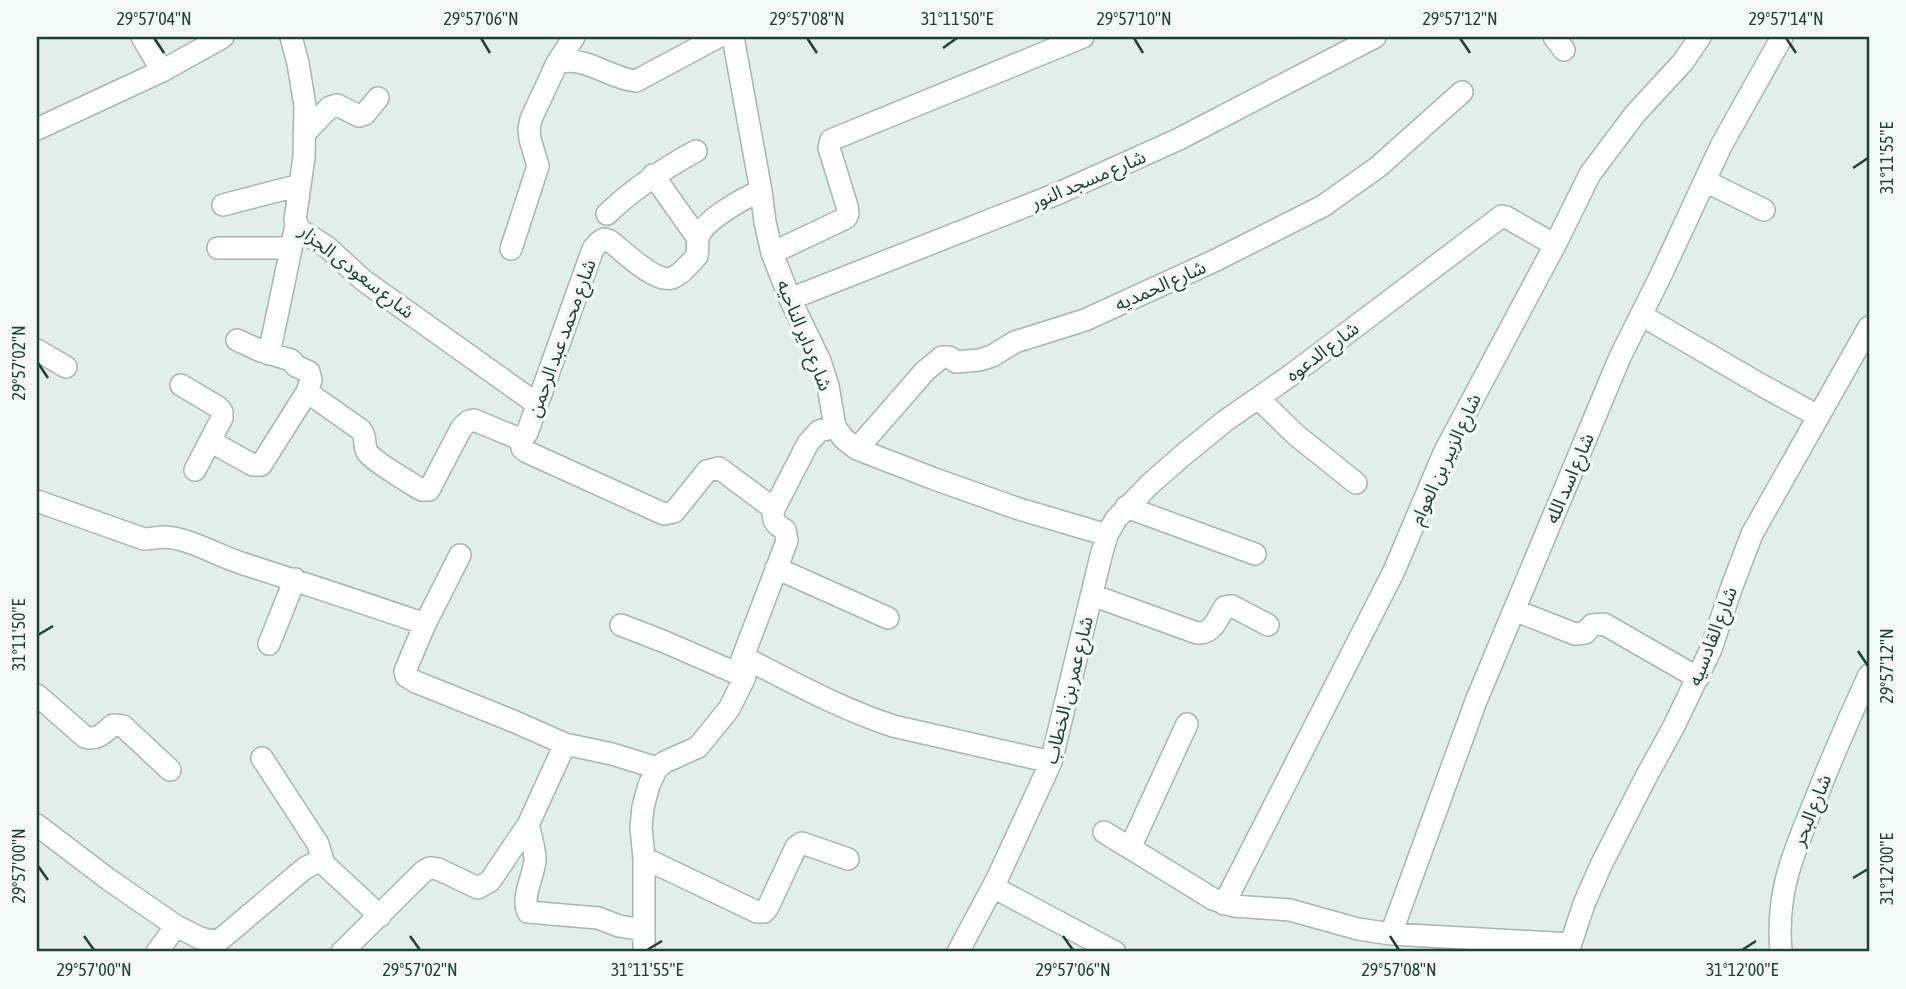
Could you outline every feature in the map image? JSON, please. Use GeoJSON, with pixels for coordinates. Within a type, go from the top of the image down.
{"type":"FeatureCollection","features":[{"type":"Feature","properties":{"kind":"street"},"geometry":{"type":"LineString","coordinates":[[142,37],[162,71]]}},
{"type":"Feature","properties":{"kind":"street"},"geometry":{"type":"LineString","coordinates":[[37,129],[162,71],[223,37]]}},
{"type":"Feature","properties":{"kind":"street","name":"شارع سعودى الجزار"},"geometry":{"type":"LineString","coordinates":[[290,37],[298,63],[305,106],[304,157],[296,225],[339,257],[363,280],[537,404]]}},
{"type":"Feature","properties":{"kind":"street"},"geometry":{"type":"LineString","coordinates":[[511,249],[538,166],[530,139],[531,119],[557,64],[574,37]]}},
{"type":"Feature","properties":{"kind":"street"},"geometry":{"type":"LineString","coordinates":[[557,64],[570,60],[579,61],[625,80],[636,81],[718,37]]}},
{"type":"Feature","properties":{"kind":"street","name":"شارع داير الناحيه"},"geometry":{"type":"LineString","coordinates":[[733,37],[772,253],[820,362],[828,386],[835,427]]}},
{"type":"Feature","properties":{"kind":"street"},"geometry":{"type":"LineString","coordinates":[[772,253],[846,218],[847,206],[829,148],[831,141],[1083,37]]}},
{"type":"Feature","properties":{"kind":"street","name":"شارع مسجد النور"},"geometry":{"type":"LineString","coordinates":[[790,299],[1059,193],[1155,150],[1375,37]]}},
{"type":"Feature","properties":{"kind":"street","name":"شارع الزبير بن العوام"},"geometry":{"type":"LineString","coordinates":[[1224,904],[1394,571],[1444,453],[1590,174],[1635,114],[1684,62],[1700,37]]}},
{"type":"Feature","properties":{"kind":"street","name":"شارع اسد الله"},"geometry":{"type":"LineString","coordinates":[[1391,934],[1476,701],[1620,357],[1721,146],[1782,37]]}},
{"type":"Feature","properties":{"kind":"street","name":"شارع الحمديه"},"geometry":{"type":"LineString","coordinates":[[857,449],[917,380],[942,357],[949,357],[956,362],[979,360],[992,356],[1015,342],[1085,320],[1216,260],[1323,206],[1378,167],[1462,92]]}},
{"type":"Feature","properties":{"kind":"street"},"geometry":{"type":"LineString","coordinates":[[304,134],[330,107],[337,105],[359,116],[365,114],[378,98]]}},
{"type":"Feature","properties":{"kind":"street"},"geometry":{"type":"LineString","coordinates":[[607,214],[653,175],[695,151]]}},
{"type":"Feature","properties":{"kind":"street"},"geometry":{"type":"LineString","coordinates":[[653,175],[698,237]]}},
{"type":"Feature","properties":{"kind":"street"},"geometry":{"type":"LineString","coordinates":[[1704,181],[1764,210]]}},
{"type":"Feature","properties":{"kind":"street"},"geometry":{"type":"LineString","coordinates":[[223,205],[300,185]]}},
{"type":"Feature","properties":{"kind":"street","name":"شارع محمد عبد الرحمن"},"geometry":{"type":"LineString","coordinates":[[307,392],[361,430],[365,434],[365,446],[370,454],[422,489],[429,490],[462,427],[469,421],[474,419],[514,437],[521,438],[527,433],[593,249],[598,243],[604,239],[610,241],[654,276],[675,278],[697,256],[698,237],[703,229],[744,198],[761,191]]}},
{"type":"Feature","properties":{"kind":"street","name":"شارع الدعوه"},"geometry":{"type":"LineString","coordinates":[[1107,535],[1126,507],[1182,456],[1502,216],[1555,245]]}},
{"type":"Feature","properties":{"kind":"street"},"geometry":{"type":"LineString","coordinates":[[269,354],[296,225]]}},
{"type":"Feature","properties":{"kind":"street"},"geometry":{"type":"LineString","coordinates":[[218,248],[291,248]]}},
{"type":"Feature","properties":{"kind":"street"},"geometry":{"type":"LineString","coordinates":[[1642,315],[1818,416]]}},
{"type":"Feature","properties":{"kind":"street","name":"شارع القادسيه"},"geometry":{"type":"LineString","coordinates":[[1570,948],[1584,904],[1601,865],[1711,649],[1752,534],[1869,327]]}},
{"type":"Feature","properties":{"kind":"street"},"geometry":{"type":"LineString","coordinates":[[210,441],[253,465],[261,465],[307,392],[311,380],[309,372],[296,366],[291,360],[237,341]]}},
{"type":"Feature","properties":{"kind":"street"},"geometry":{"type":"LineString","coordinates":[[37,350],[66,367]]}},
{"type":"Feature","properties":{"kind":"street"},"geometry":{"type":"LineString","coordinates":[[181,385],[222,412],[222,418],[195,470]]}},
{"type":"Feature","properties":{"kind":"street"},"geometry":{"type":"LineString","coordinates":[[1258,398],[1296,435],[1356,483]]}},
{"type":"Feature","properties":{"kind":"street"},"geometry":{"type":"LineString","coordinates":[[643,952],[643,807],[657,768],[698,747],[729,709],[787,541],[785,530],[773,520],[774,509],[808,443],[819,431],[835,427],[844,439],[857,449],[1016,508],[1107,535]]}},
{"type":"Feature","properties":{"kind":"street"},"geometry":{"type":"LineString","coordinates":[[521,438],[522,449],[527,452],[664,514],[674,512],[703,475],[713,468],[719,468],[774,509]]}},
{"type":"Feature","properties":{"kind":"street"},"geometry":{"type":"LineString","coordinates":[[37,501],[144,540],[168,537],[187,542],[425,624]]}},
{"type":"Feature","properties":{"kind":"street"},"geometry":{"type":"LineString","coordinates":[[1126,507],[1255,554]]}},
{"type":"Feature","properties":{"kind":"street","name":"شارع عمر بن الخطاب"},"geometry":{"type":"LineString","coordinates":[[958,952],[993,887],[1051,762],[1107,535]]}},
{"type":"Feature","properties":{"kind":"street"},"geometry":{"type":"LineString","coordinates":[[460,555],[425,624],[405,671],[406,676],[565,744],[612,754],[657,768]]}},
{"type":"Feature","properties":{"kind":"street"},"geometry":{"type":"LineString","coordinates":[[776,568],[888,618]]}},
{"type":"Feature","properties":{"kind":"street"},"geometry":{"type":"LineString","coordinates":[[269,644],[295,579]]}},
{"type":"Feature","properties":{"kind":"street"},"geometry":{"type":"LineString","coordinates":[[1092,595],[1197,633],[1213,628],[1225,607],[1231,606],[1268,625]]}},
{"type":"Feature","properties":{"kind":"street"},"geometry":{"type":"LineString","coordinates":[[1514,610],[1581,635],[1592,625],[1604,624],[1698,678]]}},
{"type":"Feature","properties":{"kind":"street"},"geometry":{"type":"LineString","coordinates":[[621,625],[744,667],[871,719],[1051,762]]}},
{"type":"Feature","properties":{"kind":"street","name":"شارع البحر"},"geometry":{"type":"LineString","coordinates":[[1781,952],[1781,902],[1789,866],[1837,744],[1869,676]]}},
{"type":"Feature","properties":{"kind":"street"},"geometry":{"type":"LineString","coordinates":[[37,695],[90,739],[101,735],[113,725],[123,726],[170,770]]}},
{"type":"Feature","properties":{"kind":"street"},"geometry":{"type":"LineString","coordinates":[[1130,848],[1187,724]]}},
{"type":"Feature","properties":{"kind":"street"},"geometry":{"type":"LineString","coordinates":[[342,952],[430,868],[438,869],[478,888],[490,881],[528,825],[565,744]]}},
{"type":"Feature","properties":{"kind":"street"},"geometry":{"type":"LineString","coordinates":[[262,758],[318,844],[324,864]]}},
{"type":"Feature","properties":{"kind":"street"},"geometry":{"type":"LineString","coordinates":[[528,825],[535,862],[525,904],[528,912],[598,918],[619,926],[644,930]]}},
{"type":"Feature","properties":{"kind":"street"},"geometry":{"type":"LineString","coordinates":[[39,831],[176,926],[212,941],[221,939],[305,868],[317,862],[324,864],[380,916]]}},
{"type":"Feature","properties":{"kind":"street"},"geometry":{"type":"LineString","coordinates":[[1104,832],[1224,904],[1290,910],[1357,929],[1391,934],[1570,948]]}},
{"type":"Feature","properties":{"kind":"street"},"geometry":{"type":"LineString","coordinates":[[644,858],[757,912],[764,912],[768,907],[796,847],[802,843],[848,859]]}},
{"type":"Feature","properties":{"kind":"street"},"geometry":{"type":"LineString","coordinates":[[993,887],[1115,952]]}},
{"type":"Feature","properties":{"kind":"street"},"geometry":{"type":"LineString","coordinates":[[157,952],[176,926]]}}]}
